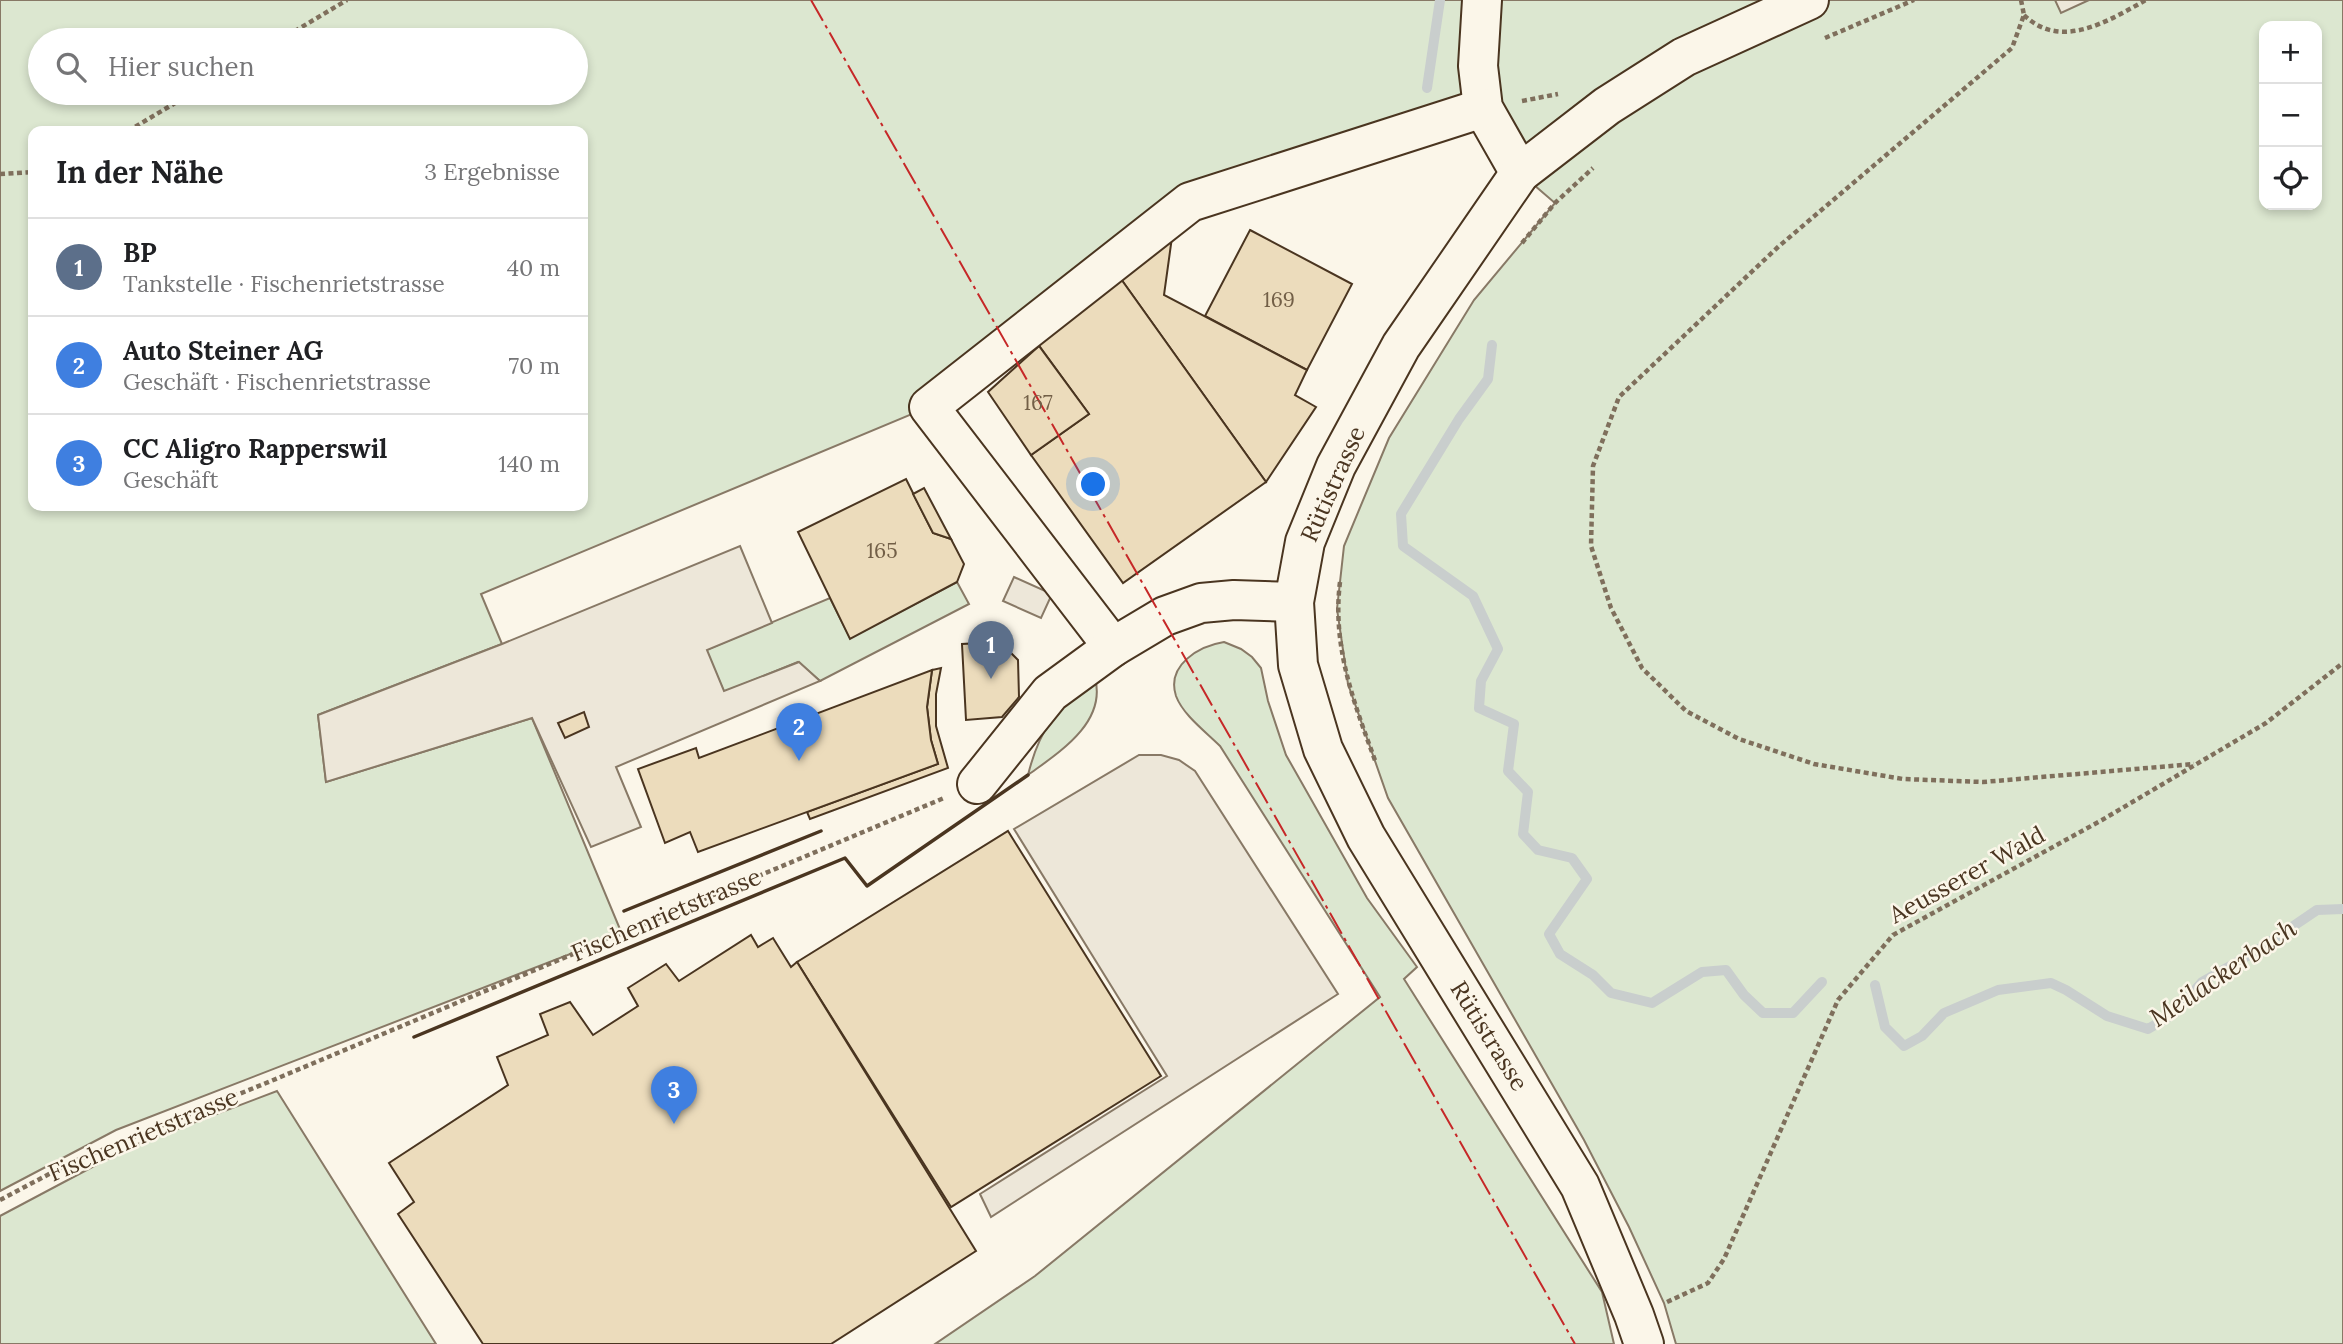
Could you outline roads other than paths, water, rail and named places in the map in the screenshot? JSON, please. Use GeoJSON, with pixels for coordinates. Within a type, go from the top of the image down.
{"type":"FeatureCollection","features":[{"type":"Feature","properties":{"kind":"main road"},"geometry":{"type":"LineString","coordinates":[[1482,0],[1478,65],[1483,108],[1520,173]]}},
{"type":"Feature","properties":{"kind":"main road","name":"Rütistrasse"},"geometry":{"type":"LineString","coordinates":[[1644,1344],[1580,1186],[1366,837],[1323,749],[1298,665],[1294,602],[1305,542],[1336,466],[1401,346],[1520,173],[1607,106],[1684,57],[1810,0]]}},
{"type":"Feature","properties":{"kind":"main road"},"geometry":{"type":"LineString","coordinates":[[1113,647],[929,407],[1190,202],[1483,108]]}},
{"type":"Feature","properties":{"kind":"main road"},"geometry":{"type":"LineString","coordinates":[[977,784],[1050,692],[1113,647],[1165,616],[1201,603],[1234,600],[1294,602]]}},
{"type":"Feature","properties":{"kind":"waterway"},"geometry":{"type":"LineString","coordinates":[[1427,88],[1440,0]]}},
{"type":"Feature","properties":{"kind":"waterway"},"geometry":{"type":"LineString","coordinates":[[1492,345],[1488,379],[1459,419],[1401,514],[1403,546],[1473,596],[1498,649],[1481,681],[1479,708],[1514,724],[1508,771],[1528,792],[1523,834],[1538,850],[1572,858],[1587,879],[1549,934],[1560,954],[1593,975],[1611,993],[1652,1003],[1702,972],[1726,970],[1744,995],[1763,1013],[1793,1013],[1822,982]]}},
{"type":"Feature","properties":{"kind":"waterway","name":"Meilackerbach"},"geometry":{"type":"LineString","coordinates":[[1875,985],[1885,1027],[1904,1046],[1922,1036],[1944,1013],[1998,990],[2051,983],[2107,1016],[2148,1029],[2175,1013],[2202,982],[2258,950],[2317,910],[2343,909]]}},
{"type":"Feature","properties":{"kind":"place","name":"BP"},"geometry":{"type":"Point","coordinates":[991,679]}},
{"type":"Feature","properties":{"kind":"place","name":"Auto Steiner AG"},"geometry":{"type":"Point","coordinates":[799,761]}},
{"type":"Feature","properties":{"kind":"place","name":"CC Aligro Rapperswil"},"geometry":{"type":"Point","coordinates":[674,1124]}}]}
